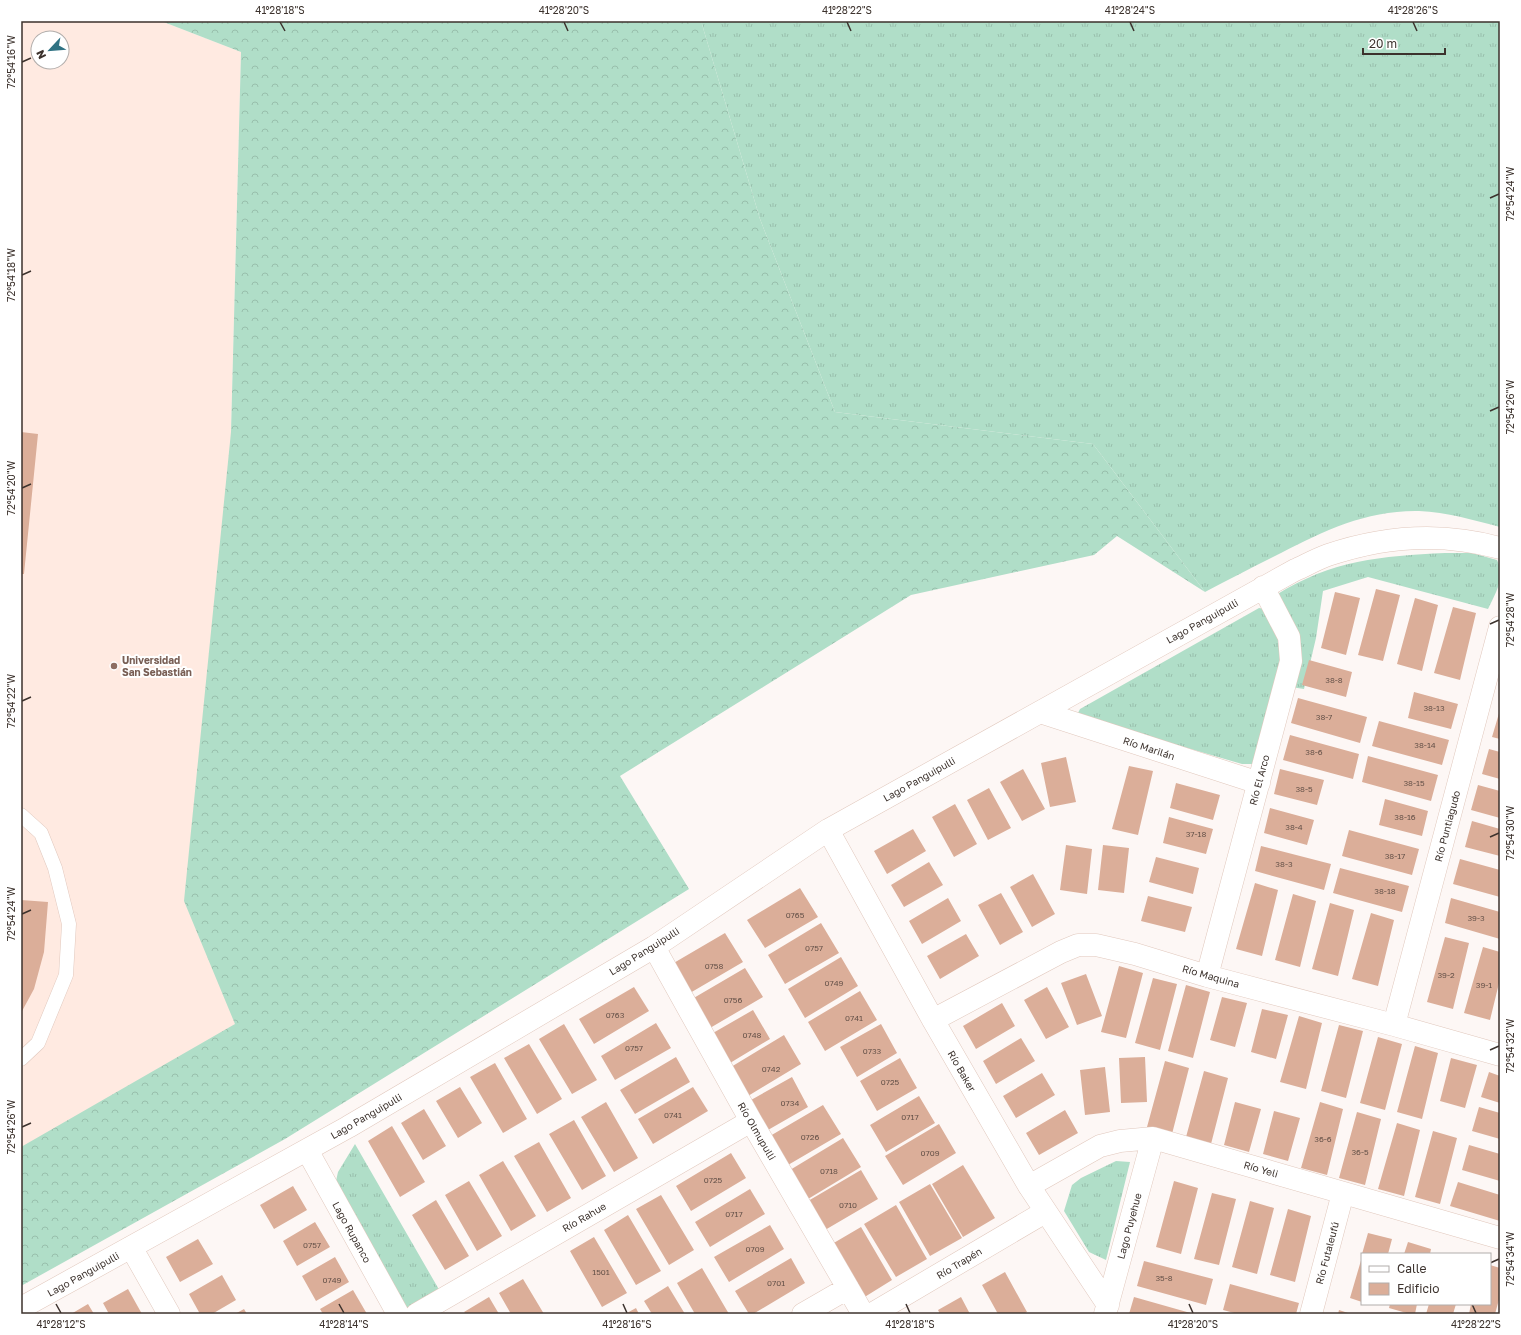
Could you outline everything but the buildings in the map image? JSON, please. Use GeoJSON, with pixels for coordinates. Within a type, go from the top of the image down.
{"type":"FeatureCollection","features":[{"type":"Feature","properties":{"kind":"street","name":"Lago Panguipulli"},"geometry":{"type":"LineString","coordinates":[[21,1308],[307,1150],[654,947],[828,830],[1263,587],[1327,556],[1361,545],[1395,539],[1427,538],[1459,540],[1500,548]]}},
{"type":"Feature","properties":{"kind":"street","name":"Río El Arco"},"geometry":{"type":"LineString","coordinates":[[1207,976],[1290,661],[1289,637],[1263,587]]}},
{"type":"Feature","properties":{"kind":"street","name":"Río Puntiagudo"},"geometry":{"type":"LineString","coordinates":[[1394,1025],[1500,627]]}},
{"type":"Feature","properties":{"kind":"street","name":"Río Marilán"},"geometry":{"type":"LineString","coordinates":[[1040,712],[1258,783]]}},
{"type":"Feature","properties":{"kind":"street","name":"Río Baker"},"geometry":{"type":"LineString","coordinates":[[828,830],[933,1020],[1029,1186],[1106,1309]]}},
{"type":"Feature","properties":{"kind":"street","name":"Río Maquina"},"geometry":{"type":"LineString","coordinates":[[933,1020],[1061,952],[1078,945],[1096,945],[1135,954],[1207,976],[1394,1025],[1500,1055]]}},
{"type":"Feature","properties":{"kind":"street","name":"Río Olmupulli"},"geometry":{"type":"LineString","coordinates":[[654,947],[751,1121],[863,1314]]}},
{"type":"Feature","properties":{"kind":"street","name":"Río Rahue"},"geometry":{"type":"LineString","coordinates":[[417,1314],[751,1121]]}},
{"type":"Feature","properties":{"kind":"street","name":"Río Yeli"},"geometry":{"type":"LineString","coordinates":[[1029,1186],[1100,1146],[1120,1141],[1153,1138],[1500,1238]]}},
{"type":"Feature","properties":{"kind":"street","name":"Lago Puyehue"},"geometry":{"type":"LineString","coordinates":[[1106,1309],[1153,1138]]}},
{"type":"Feature","properties":{"kind":"street","name":"Lago Rupanco"},"geometry":{"type":"LineString","coordinates":[[307,1150],[398,1314]]}},
{"type":"Feature","properties":{"kind":"street","name":"Río Futaleufú"},"geometry":{"type":"LineString","coordinates":[[1310,1314],[1343,1193]]}},
{"type":"Feature","properties":{"kind":"street","name":"Río Trapén"},"geometry":{"type":"LineString","coordinates":[[872,1314],[1045,1212]]}},
{"type":"Feature","properties":{"kind":"street"},"geometry":{"type":"LineString","coordinates":[[131,1247],[169,1314]]}},
{"type":"Feature","properties":{"kind":"street"},"geometry":{"type":"LineString","coordinates":[[803,1314],[848,1288]]}},
{"type":"Feature","properties":{"kind":"lane"},"geometry":{"type":"LineString","coordinates":[[21,816],[41,833],[55,868],[69,924],[66,976],[38,1043],[21,1059]]}},
{"type":"Feature","properties":{"kind":"shaded area","name":"Universidad San Sebastián"},"geometry":{"type":"Polygon","coordinates":[[[21,21],[161,21],[241,52],[231,432],[235,1024],[21,1286],[21,21]]]}},
{"type":"Feature","properties":{"kind":"green space"},"geometry":{"type":"Polygon","coordinates":[[[161,21],[701,21],[760,219],[835,412],[1093,444],[1205,592],[1117,536],[1094,555],[911,595],[620,776],[689,889],[285,1139],[21,1286],[21,1147],[235,1024],[184,901],[231,432],[241,52],[161,21]]]}},
{"type":"Feature","properties":{"kind":"green space"},"geometry":{"type":"Polygon","coordinates":[[[701,21],[1500,21],[1500,527],[1440,513],[1419,511],[1382,514],[1347,523],[1331,529],[1205,592],[1093,444],[835,412],[760,219],[701,21]]]}},
{"type":"Feature","properties":{"kind":"green space"},"geometry":{"type":"Polygon","coordinates":[[[1445,553],[1472,553],[1497,560],[1500,579],[1488,609],[1368,577],[1323,591],[1316,638],[1304,689],[1291,687],[1276,595],[1297,583],[1337,567],[1378,558],[1445,553]]]}},
{"type":"Feature","properties":{"kind":"green space"},"geometry":{"type":"Polygon","coordinates":[[[1259,608],[1265,609],[1279,636],[1281,660],[1256,758],[1252,764],[1242,764],[1081,717],[1078,713],[1080,709],[1259,608]]]}},
{"type":"Feature","properties":{"kind":"green space"},"geometry":{"type":"Polygon","coordinates":[[[355,1144],[441,1293],[415,1308],[405,1309],[336,1181],[338,1172],[355,1144]]]}},
{"type":"Feature","properties":{"kind":"green space"},"geometry":{"type":"Polygon","coordinates":[[[1116,1161],[1130,1162],[1106,1260],[1089,1252],[1064,1211],[1072,1185],[1081,1178],[1116,1161]]]}},
{"type":"Feature","properties":{"kind":"place","name":"Universidad San Sebastián"},"geometry":{"type":"Point","coordinates":[114,666]}}]}
